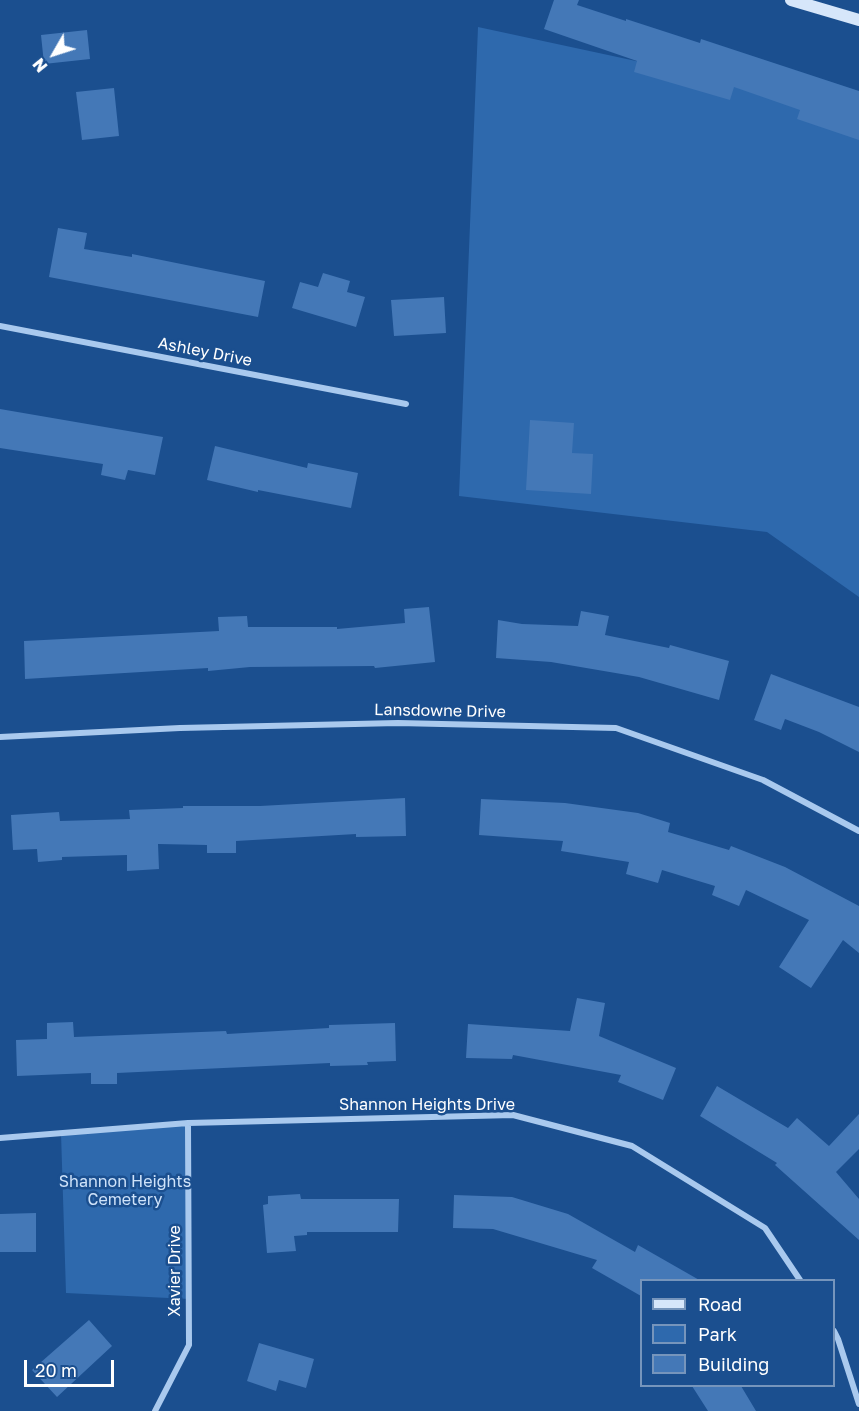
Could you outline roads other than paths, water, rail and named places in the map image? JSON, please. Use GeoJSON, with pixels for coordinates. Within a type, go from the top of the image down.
{"type":"FeatureCollection","features":[{"type":"Feature","properties":{"kind":"street"},"geometry":{"type":"LineString","coordinates":[[791,0],[859,20]]}},
{"type":"Feature","properties":{"kind":"street","name":"Ashley Drive"},"geometry":{"type":"LineString","coordinates":[[0,326],[406,405]]}},
{"type":"Feature","properties":{"kind":"street","name":"Lansdowne Drive"},"geometry":{"type":"LineString","coordinates":[[0,737],[180,728],[398,723],[616,728],[763,780],[859,831]]}},
{"type":"Feature","properties":{"kind":"street","name":"Shannon Heights Drive"},"geometry":{"type":"LineString","coordinates":[[0,1138],[188,1123],[513,1115],[632,1146],[765,1227],[799,1279]]}},
{"type":"Feature","properties":{"kind":"street","name":"Xavier Drive"},"geometry":{"type":"LineString","coordinates":[[155,1411],[189,1345],[188,1123]]}},
{"type":"Feature","properties":{"kind":"street"},"geometry":{"type":"LineString","coordinates":[[835,1334],[859,1404]]}},
{"type":"Feature","properties":{"kind":"park label","name":"Shannon Heights Cemetery"},"geometry":{"type":"Point","coordinates":[125,1191]}}]}
